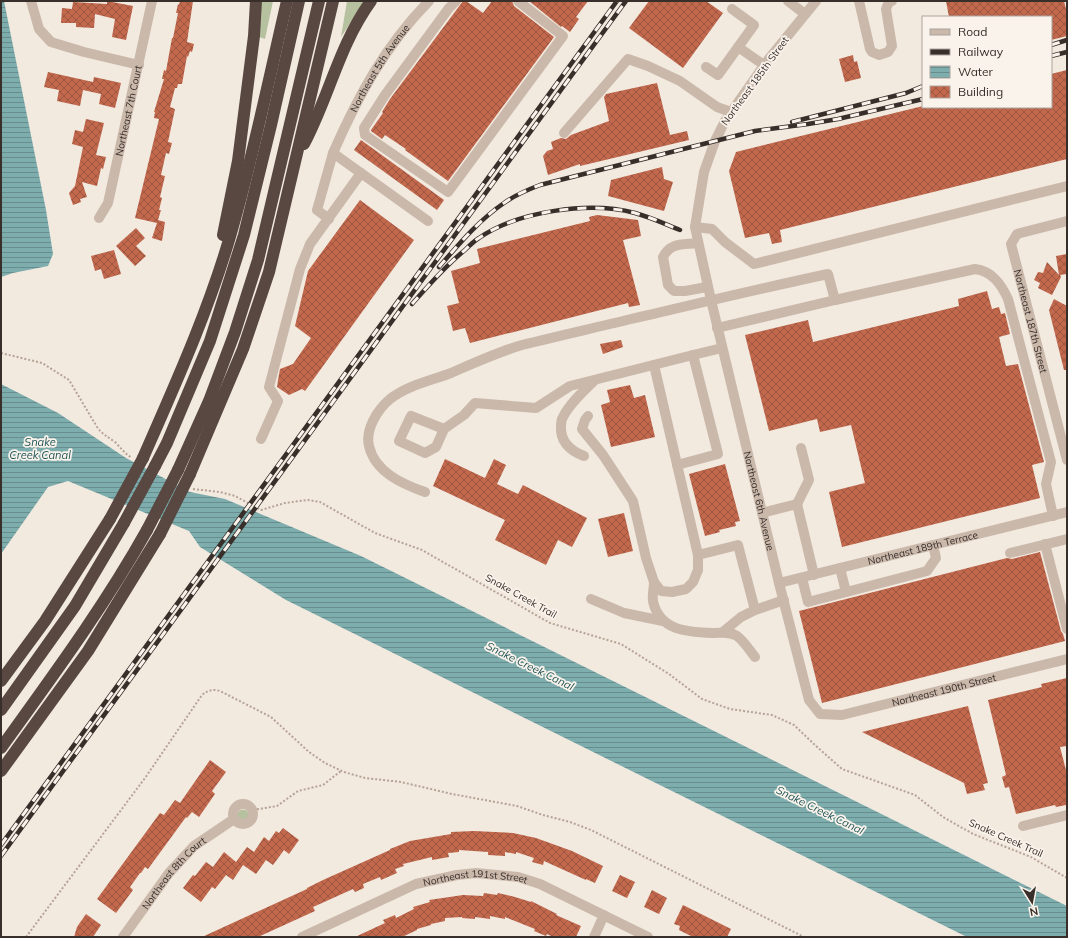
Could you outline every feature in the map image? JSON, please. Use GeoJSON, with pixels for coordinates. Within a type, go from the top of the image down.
{"type":"FeatureCollection","features":[{"type":"Feature","properties":{"kind":"highway"},"geometry":{"type":"LineString","coordinates":[[215,284],[226,219],[238,162],[254,36],[256,1]]}},
{"type":"Feature","properties":{"kind":"highway"},"geometry":{"type":"LineString","coordinates":[[1,681],[45,621],[110,519],[138,458],[171,394],[215,284],[231,234],[250,161],[287,1]]}},
{"type":"Feature","properties":{"kind":"highway"},"geometry":{"type":"LineString","coordinates":[[1,710],[75,606],[124,523],[167,443],[210,341],[244,235],[299,1]]}},
{"type":"Feature","properties":{"kind":"highway"},"geometry":{"type":"LineString","coordinates":[[1,748],[80,639],[130,561],[178,470],[209,401],[235,332],[258,260],[319,1]]}},
{"type":"Feature","properties":{"kind":"highway"},"geometry":{"type":"LineString","coordinates":[[1,771],[88,651],[160,534],[190,474],[243,348],[269,272],[333,1]]}},
{"type":"Feature","properties":{"kind":"highway"},"geometry":{"type":"LineString","coordinates":[[295,161],[314,125],[346,43],[371,1]]}},
{"type":"Feature","properties":{"kind":"street"},"geometry":{"type":"LineString","coordinates":[[31,1],[39,29],[51,42],[84,52],[139,65]]}},
{"type":"Feature","properties":{"kind":"street","name":"Northeast 7th Court"},"geometry":{"type":"LineString","coordinates":[[99,218],[108,203],[152,1]]}},
{"type":"Feature","properties":{"kind":"street","name":"Northeast 5th Avenue"},"geometry":{"type":"LineString","coordinates":[[329,219],[317,210],[338,140],[356,102],[377,67],[405,27],[429,1]]}},
{"type":"Feature","properties":{"kind":"street"},"geometry":{"type":"LineString","coordinates":[[456,1],[449,8],[385,95],[364,128],[365,135],[448,192],[563,36],[518,1]]}},
{"type":"Feature","properties":{"kind":"street"},"geometry":{"type":"LineString","coordinates":[[788,1],[805,14]]}},
{"type":"Feature","properties":{"kind":"street","name":"Northeast 185th Street"},"geometry":{"type":"LineString","coordinates":[[707,285],[695,227],[704,172],[715,141],[731,112],[764,65],[816,1]]}},
{"type":"Feature","properties":{"kind":"street"},"geometry":{"type":"LineString","coordinates":[[859,1],[870,49],[872,52],[879,55],[888,52],[892,46],[886,9],[888,2],[892,1]]}},
{"type":"Feature","properties":{"kind":"street"},"geometry":{"type":"LineString","coordinates":[[706,67],[718,75],[754,25],[732,9]]}},
{"type":"Feature","properties":{"kind":"street"},"geometry":{"type":"LineString","coordinates":[[738,47],[764,65]]}},
{"type":"Feature","properties":{"kind":"street"},"geometry":{"type":"LineString","coordinates":[[564,132],[628,59],[648,66],[680,81],[716,107],[731,112]]}},
{"type":"Feature","properties":{"kind":"street"},"geometry":{"type":"LineString","coordinates":[[333,153],[428,221]]}},
{"type":"Feature","properties":{"kind":"street"},"geometry":{"type":"LineString","coordinates":[[261,439],[278,401],[269,387],[300,269],[310,244],[361,173]]}},
{"type":"Feature","properties":{"kind":"street"},"geometry":{"type":"LineString","coordinates":[[695,227],[712,229],[725,242],[754,264],[1067,186]]}},
{"type":"Feature","properties":{"kind":"street","name":"Northeast 187th Street"},"geometry":{"type":"LineString","coordinates":[[1067,222],[1017,234],[1011,244],[1067,460]]}},
{"type":"Feature","properties":{"kind":"street"},"geometry":{"type":"LineString","coordinates":[[698,244],[677,245],[667,250],[663,257],[668,285],[674,291],[685,291],[707,285]]}},
{"type":"Feature","properties":{"kind":"street"},"geometry":{"type":"LineString","coordinates":[[717,328],[975,269],[982,270],[993,277],[1004,289],[1008,299],[1051,462],[1046,484],[1053,516]]}},
{"type":"Feature","properties":{"kind":"street"},"geometry":{"type":"LineString","coordinates":[[425,492],[408,486],[392,477],[378,465],[369,448],[367,439],[370,425],[378,413],[390,400],[410,388],[520,346],[711,300],[828,274],[835,300]]}},
{"type":"Feature","properties":{"kind":"street","name":"Northeast 6th Avenue"},"geometry":{"type":"LineString","coordinates":[[707,285],[809,700],[820,714]]}},
{"type":"Feature","properties":{"kind":"street"},"geometry":{"type":"LineString","coordinates":[[444,429],[464,415],[475,403],[536,408],[570,386],[722,348]]}},
{"type":"Feature","properties":{"kind":"street"},"geometry":{"type":"LineString","coordinates":[[677,464],[718,454],[693,355]]}},
{"type":"Feature","properties":{"kind":"street"},"geometry":{"type":"LineString","coordinates":[[654,365],[698,555],[698,570],[693,582],[686,589],[672,592],[661,590],[654,582]]}},
{"type":"Feature","properties":{"kind":"street"},"geometry":{"type":"LineString","coordinates":[[584,456],[571,450],[566,444],[561,429],[562,418],[576,399],[595,379]]}},
{"type":"Feature","properties":{"kind":"street"},"geometry":{"type":"LineString","coordinates":[[588,416],[582,430],[603,455],[633,501],[646,558],[654,582],[653,600],[658,614],[663,621]]}},
{"type":"Feature","properties":{"kind":"street"},"geometry":{"type":"LineString","coordinates":[[801,448],[809,480],[797,504],[814,575]]}},
{"type":"Feature","properties":{"kind":"street"},"geometry":{"type":"LineString","coordinates":[[762,513],[797,504]]}},
{"type":"Feature","properties":{"kind":"street","name":"Northeast 189th Terrace"},"geometry":{"type":"LineString","coordinates":[[780,584],[1053,516],[1066,515]]}},
{"type":"Feature","properties":{"kind":"street"},"geometry":{"type":"LineString","coordinates":[[1010,553],[1067,539]]}},
{"type":"Feature","properties":{"kind":"street"},"geometry":{"type":"LineString","coordinates":[[1045,544],[1067,629]]}},
{"type":"Feature","properties":{"kind":"street"},"geometry":{"type":"LineString","coordinates":[[698,555],[738,545],[755,610]]}},
{"type":"Feature","properties":{"kind":"street"},"geometry":{"type":"LineString","coordinates":[[802,578],[808,602],[927,571],[936,558],[933,545]]}},
{"type":"Feature","properties":{"kind":"street"},"geometry":{"type":"LineString","coordinates":[[840,568],[846,592]]}},
{"type":"Feature","properties":{"kind":"street"},"geometry":{"type":"LineString","coordinates":[[591,599],[624,613],[663,621],[674,627],[694,632],[716,633],[724,631],[741,616],[784,600]]}},
{"type":"Feature","properties":{"kind":"street"},"geometry":{"type":"LineString","coordinates":[[724,631],[736,636],[755,657]]}},
{"type":"Feature","properties":{"kind":"street","name":"Northeast 190th Street"},"geometry":{"type":"LineString","coordinates":[[820,714],[842,715],[1067,659]]}},
{"type":"Feature","properties":{"kind":"street"},"geometry":{"type":"LineString","coordinates":[[239,805],[248,805],[253,810],[254,817],[250,823],[239,824],[234,819],[233,812],[239,805]]}},
{"type":"Feature","properties":{"kind":"street"},"geometry":{"type":"LineString","coordinates":[[1023,826],[1067,815]]}},
{"type":"Feature","properties":{"kind":"street","name":"Northeast 8th Court"},"geometry":{"type":"LineString","coordinates":[[123,937],[169,873],[194,846],[234,819]]}},
{"type":"Feature","properties":{"kind":"street","name":"Northeast 191st Street"},"geometry":{"type":"LineString","coordinates":[[302,937],[416,884],[457,875],[476,873],[518,877],[540,884],[648,937]]}},
{"type":"Feature","properties":{"kind":"street"},"geometry":{"type":"LineString","coordinates":[[594,937],[604,915]]}},
{"type":"Feature","properties":{"kind":"path"},"geometry":{"type":"LineString","coordinates":[[1,353],[42,363],[69,380],[101,433],[114,442],[127,455],[138,458]]}},
{"type":"Feature","properties":{"kind":"path","name":"Snake Creek Trail"},"geometry":{"type":"LineString","coordinates":[[190,488],[220,492],[235,496],[261,510],[285,503],[308,500],[320,502],[375,533],[422,550],[550,623],[621,644],[669,674],[702,699],[730,709],[772,715],[794,725],[842,769],[915,795],[943,817],[974,834],[1031,856],[1067,878]]}},
{"type":"Feature","properties":{"kind":"path"},"geometry":{"type":"LineString","coordinates":[[26,937],[144,778],[202,695],[206,692],[214,690],[220,691],[271,717],[309,752],[325,763],[341,771],[365,778],[401,782],[452,794],[517,806],[570,822],[591,830],[804,937]]}},
{"type":"Feature","properties":{"kind":"path"},"geometry":{"type":"LineString","coordinates":[[253,810],[277,806],[298,791],[323,785],[341,771]]}},
{"type":"Feature","properties":{"kind":"green space"},"geometry":{"type":"Polygon","coordinates":[[[260,1],[273,1],[265,39],[259,37],[260,1]]]}},
{"type":"Feature","properties":{"kind":"green space"},"geometry":{"type":"Polygon","coordinates":[[[347,1],[365,1],[341,37],[347,1]]]}},
{"type":"Feature","properties":{"kind":"green space"},"geometry":{"type":"Polygon","coordinates":[[[243,809],[247,811],[249,815],[247,819],[243,821],[239,819],[237,815],[239,811],[243,809]]]}},
{"type":"Feature","properties":{"kind":"water"},"geometry":{"type":"Polygon","coordinates":[[[1,1],[4,1],[46,210],[53,254],[48,266],[1,277],[1,1]]]}},
{"type":"Feature","properties":{"kind":"water","name":"Snake Creek Canal"},"geometry":{"type":"Polygon","coordinates":[[[1,384],[58,413],[126,458],[190,492],[225,499],[361,556],[1067,906],[1067,937],[967,937],[286,600],[200,547],[189,531],[68,481],[48,487],[1,554],[1,384]]]}},
{"type":"Feature","properties":{"kind":"building"},"geometry":{"type":"Polygon","coordinates":[[[107,1],[133,6],[126,40],[112,37],[115,19],[95,14],[94,28],[76,27],[76,23],[61,23],[62,8],[72,9],[73,2],[107,4],[107,1]]]}},
{"type":"Feature","properties":{"kind":"building"},"geometry":{"type":"Polygon","coordinates":[[[180,1],[193,1],[187,42],[194,44],[192,52],[190,51],[188,57],[187,56],[182,84],[178,84],[177,88],[175,88],[170,107],[175,109],[168,142],[172,143],[169,154],[166,153],[161,175],[165,176],[160,197],[162,198],[159,210],[161,210],[158,220],[165,222],[162,241],[152,238],[157,223],[135,218],[159,119],[154,118],[154,112],[164,79],[162,79],[164,70],[166,71],[178,13],[176,13],[180,1]]]}},
{"type":"Feature","properties":{"kind":"building"},"geometry":{"type":"Polygon","coordinates":[[[463,1],[466,1],[483,13],[492,1],[512,1],[514,6],[554,37],[448,181],[385,135],[382,139],[371,130],[383,113],[382,112],[390,99],[463,1]]]}},
{"type":"Feature","properties":{"kind":"building"},"geometry":{"type":"Polygon","coordinates":[[[529,1],[588,1],[576,17],[579,19],[570,32],[562,26],[561,27],[529,1]]]}},
{"type":"Feature","properties":{"kind":"building"},"geometry":{"type":"Polygon","coordinates":[[[649,1],[706,1],[723,13],[683,68],[629,28],[649,1]]]}},
{"type":"Feature","properties":{"kind":"building"},"geometry":{"type":"Polygon","coordinates":[[[946,1],[1064,1],[1067,13],[1067,36],[1052,40],[1052,16],[949,16],[946,1]]]}},
{"type":"Feature","properties":{"kind":"building"},"geometry":{"type":"Polygon","coordinates":[[[853,55],[854,62],[857,61],[861,78],[845,82],[839,59],[853,55]]]}},
{"type":"Feature","properties":{"kind":"building"},"geometry":{"type":"Polygon","coordinates":[[[1067,70],[1067,159],[780,230],[782,242],[772,244],[769,233],[745,238],[729,171],[736,152],[922,106],[922,108],[1052,108],[1052,74],[1067,70]]]}},
{"type":"Feature","properties":{"kind":"building"},"geometry":{"type":"Polygon","coordinates":[[[48,72],[93,82],[94,77],[121,83],[115,108],[99,104],[101,94],[83,90],[80,106],[57,101],[59,90],[44,87],[48,72]]]}},
{"type":"Feature","properties":{"kind":"building"},"geometry":{"type":"Polygon","coordinates":[[[657,83],[670,135],[687,131],[689,140],[580,166],[580,164],[548,175],[543,156],[547,151],[553,149],[551,142],[561,138],[566,139],[571,135],[609,121],[604,97],[606,94],[657,83]]]}},
{"type":"Feature","properties":{"kind":"building"},"geometry":{"type":"Polygon","coordinates":[[[86,119],[104,123],[96,155],[106,157],[103,169],[101,168],[97,186],[82,182],[87,197],[80,199],[81,202],[73,205],[69,193],[75,186],[83,147],[72,144],[75,130],[83,132],[86,119]]]}},
{"type":"Feature","properties":{"kind":"building"},"geometry":{"type":"Polygon","coordinates":[[[361,140],[444,200],[437,210],[354,150],[361,140]]]}},
{"type":"Feature","properties":{"kind":"building"},"geometry":{"type":"Polygon","coordinates":[[[662,167],[664,179],[673,182],[664,211],[608,196],[611,180],[662,167]]]}},
{"type":"Feature","properties":{"kind":"building"},"geometry":{"type":"Polygon","coordinates":[[[360,200],[414,240],[305,391],[302,389],[289,395],[277,387],[278,380],[280,369],[293,364],[311,338],[295,326],[308,271],[360,200]]]}},
{"type":"Feature","properties":{"kind":"building"},"geometry":{"type":"Polygon","coordinates":[[[597,215],[638,220],[641,236],[623,240],[640,305],[629,307],[628,303],[470,343],[465,328],[453,331],[447,306],[459,303],[451,271],[480,263],[477,249],[590,221],[589,217],[597,215]]]}},
{"type":"Feature","properties":{"kind":"building"},"geometry":{"type":"Polygon","coordinates":[[[136,228],[145,238],[136,246],[146,256],[135,266],[116,246],[136,228]]]}},
{"type":"Feature","properties":{"kind":"building"},"geometry":{"type":"Polygon","coordinates":[[[114,250],[121,274],[104,279],[101,269],[95,271],[91,256],[114,250]]]}},
{"type":"Feature","properties":{"kind":"building"},"geometry":{"type":"Polygon","coordinates":[[[1067,254],[1067,274],[1060,275],[1061,277],[1052,295],[1038,288],[1040,283],[1034,280],[1038,272],[1043,273],[1047,262],[1059,275],[1056,256],[1067,254]]]}},
{"type":"Feature","properties":{"kind":"building"},"geometry":{"type":"Polygon","coordinates":[[[987,291],[992,309],[999,307],[1001,314],[1005,313],[1010,334],[999,337],[1006,366],[1018,364],[1044,462],[1032,465],[1040,498],[842,547],[829,492],[865,483],[851,425],[820,432],[817,419],[769,431],[745,335],[808,320],[813,342],[959,306],[958,299],[987,291]]]}},
{"type":"Feature","properties":{"kind":"building"},"geometry":{"type":"Polygon","coordinates":[[[1054,299],[1067,306],[1067,370],[1064,370],[1049,310],[1054,299]]]}},
{"type":"Feature","properties":{"kind":"building"},"geometry":{"type":"Polygon","coordinates":[[[621,340],[623,347],[603,354],[600,344],[621,340]]]}},
{"type":"Feature","properties":{"kind":"building"},"geometry":{"type":"Polygon","coordinates":[[[630,385],[634,398],[645,395],[655,437],[611,447],[601,405],[610,402],[607,390],[630,385]]]}},
{"type":"Feature","properties":{"kind":"building"},"geometry":{"type":"Polygon","coordinates":[[[445,459],[485,478],[494,459],[506,465],[497,484],[518,494],[523,485],[587,518],[572,547],[558,540],[546,565],[495,540],[505,520],[433,486],[445,459]]]}},
{"type":"Feature","properties":{"kind":"building"},"geometry":{"type":"Polygon","coordinates":[[[725,464],[740,521],[735,522],[736,526],[719,530],[720,532],[705,536],[689,474],[725,464]]]}},
{"type":"Feature","properties":{"kind":"building"},"geometry":{"type":"Polygon","coordinates":[[[624,513],[633,551],[608,557],[598,519],[624,513]]]}},
{"type":"Feature","properties":{"kind":"building"},"geometry":{"type":"Polygon","coordinates":[[[1040,552],[1065,641],[822,703],[799,611],[1007,558],[1012,559],[1040,552]]]}},
{"type":"Feature","properties":{"kind":"building"},"geometry":{"type":"Polygon","coordinates":[[[1067,678],[1067,746],[1060,747],[1067,774],[1066,805],[1056,807],[1055,805],[1016,814],[1009,787],[1005,788],[1002,777],[1006,775],[988,700],[1042,687],[1041,684],[1067,678]]]}},
{"type":"Feature","properties":{"kind":"building"},"geometry":{"type":"Polygon","coordinates":[[[968,706],[988,783],[983,784],[985,790],[967,794],[964,783],[862,732],[968,706]]]}},
{"type":"Feature","properties":{"kind":"building"},"geometry":{"type":"Polygon","coordinates":[[[210,760],[226,772],[212,791],[215,794],[199,817],[192,812],[187,818],[186,817],[148,869],[145,867],[140,873],[130,887],[133,890],[116,913],[97,899],[160,813],[164,815],[175,800],[180,803],[210,760]]]}},
{"type":"Feature","properties":{"kind":"building"},"geometry":{"type":"Polygon","coordinates":[[[283,828],[299,840],[289,854],[284,850],[273,865],[266,860],[256,874],[243,865],[233,880],[226,875],[215,889],[212,887],[201,902],[183,888],[206,862],[213,867],[224,852],[236,862],[247,847],[254,852],[264,837],[269,841],[276,831],[279,833],[283,828]]]}},
{"type":"Feature","properties":{"kind":"building"},"geometry":{"type":"Polygon","coordinates":[[[474,831],[513,833],[536,838],[572,851],[603,866],[595,883],[544,861],[543,865],[532,862],[534,858],[516,852],[516,854],[505,852],[505,856],[488,855],[488,852],[459,850],[459,852],[448,853],[449,857],[432,860],[432,857],[403,864],[404,866],[395,869],[397,873],[381,880],[380,877],[363,884],[364,888],[355,892],[353,889],[313,907],[315,911],[258,937],[202,937],[410,841],[451,834],[451,832],[474,831]]]}},
{"type":"Feature","properties":{"kind":"building"},"geometry":{"type":"Polygon","coordinates":[[[620,875],[635,882],[627,898],[612,891],[620,875]]]}},
{"type":"Feature","properties":{"kind":"building"},"geometry":{"type":"Polygon","coordinates":[[[652,890],[667,898],[659,914],[644,907],[652,890]]]}},
{"type":"Feature","properties":{"kind":"building"},"geometry":{"type":"Polygon","coordinates":[[[484,893],[497,895],[498,893],[531,901],[557,914],[556,915],[581,926],[576,937],[553,937],[534,931],[535,929],[505,917],[505,919],[490,916],[490,919],[475,917],[475,919],[462,917],[445,918],[445,921],[417,929],[402,937],[355,937],[385,923],[383,920],[395,915],[396,918],[414,909],[413,907],[430,902],[429,900],[463,895],[483,896],[484,893]]]}},
{"type":"Feature","properties":{"kind":"building"},"geometry":{"type":"Polygon","coordinates":[[[683,905],[731,929],[727,937],[693,937],[679,930],[680,926],[674,924],[683,905]]]}},
{"type":"Feature","properties":{"kind":"building"},"geometry":{"type":"Polygon","coordinates":[[[86,914],[101,925],[93,937],[74,937],[77,927],[86,914]]]}},
{"type":"Feature","properties":{"kind":"railway"},"geometry":{"type":"LineString","coordinates":[[1,845],[617,1]]}},
{"type":"Feature","properties":{"kind":"railway"},"geometry":{"type":"LineString","coordinates":[[1,856],[626,1]]}},
{"type":"Feature","properties":{"kind":"railway"},"geometry":{"type":"LineString","coordinates":[[1052,45],[1067,40]]}},
{"type":"Feature","properties":{"kind":"railway"},"geometry":{"type":"LineString","coordinates":[[1052,56],[1067,52]]}},
{"type":"Feature","properties":{"kind":"railway"},"geometry":{"type":"LineString","coordinates":[[792,122],[906,93],[922,86]]}},
{"type":"Feature","properties":{"kind":"railway"},"geometry":{"type":"LineString","coordinates":[[439,267],[486,217],[508,200],[540,185],[755,131],[838,119],[922,99]]}},
{"type":"Feature","properties":{"kind":"railway"},"geometry":{"type":"LineString","coordinates":[[412,304],[444,269],[477,239],[513,221],[533,215],[576,209],[597,208],[617,210],[635,213],[680,230]]}}]}
